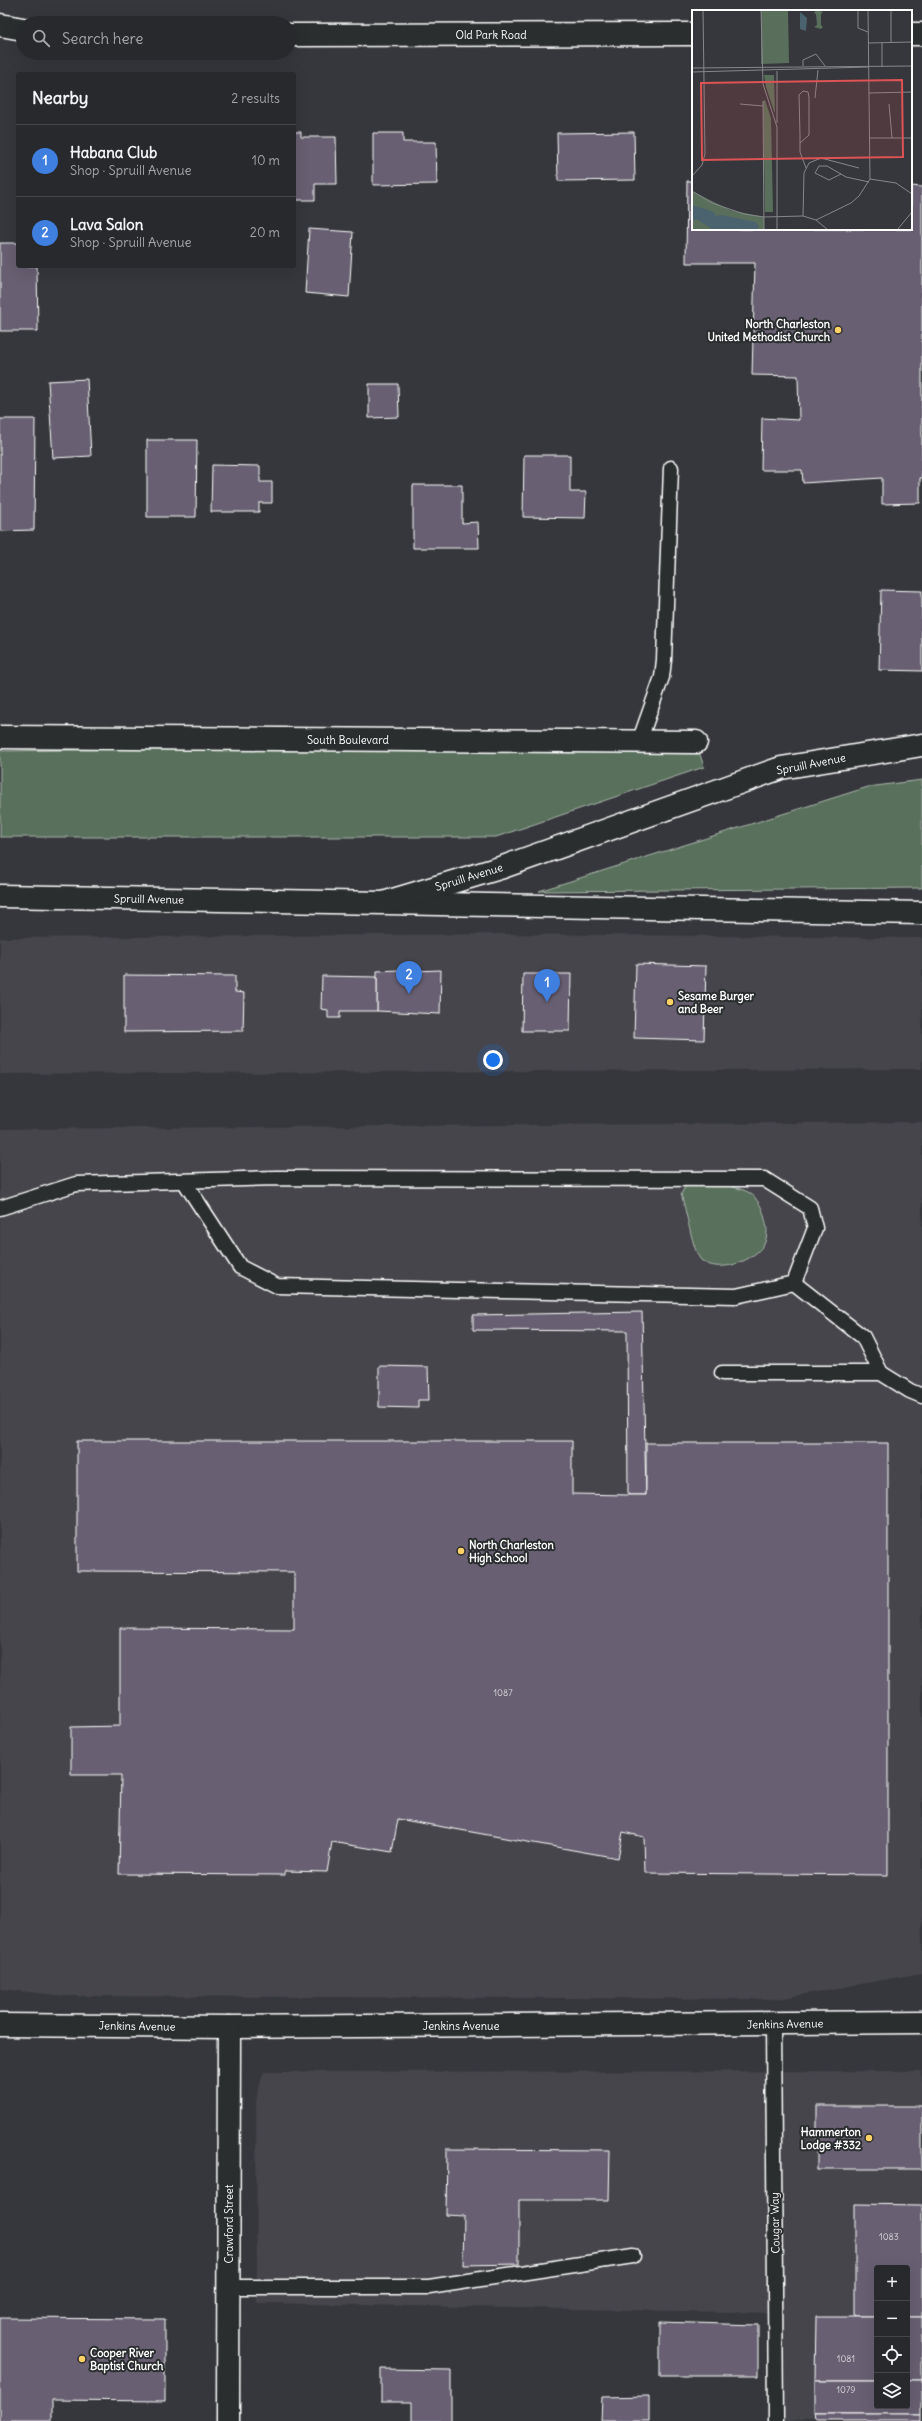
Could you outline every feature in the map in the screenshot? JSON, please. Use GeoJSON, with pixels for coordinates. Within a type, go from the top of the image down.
{"type":"FeatureCollection","features":[{"type":"Feature","properties":{"kind":"street"},"geometry":{"type":"LineString","coordinates":[[0,25],[16,27]]}},
{"type":"Feature","properties":{"kind":"street","name":"Old Park Road"},"geometry":{"type":"LineString","coordinates":[[296,35],[692,34]]}},
{"type":"Feature","properties":{"kind":"street","name":"South Boulevard"},"geometry":{"type":"LineString","coordinates":[[0,737],[696,742]]}},
{"type":"Feature","properties":{"kind":"street","name":"Spruill Avenue"},"geometry":{"type":"LineString","coordinates":[[0,896],[383,903],[503,867],[781,768],[922,745]]}},
{"type":"Feature","properties":{"kind":"street"},"geometry":{"type":"LineString","coordinates":[[383,903],[922,914]]}},
{"type":"Feature","properties":{"kind":"street","name":"Jenkins Avenue"},"geometry":{"type":"LineString","coordinates":[[0,2025],[229,2027],[773,2025],[922,2022]]}},
{"type":"Feature","properties":{"kind":"street","name":"Crawford Street"},"geometry":{"type":"LineString","coordinates":[[228,2421],[229,2027]]}},
{"type":"Feature","properties":{"kind":"lane"},"geometry":{"type":"LineString","coordinates":[[639,742],[662,677],[664,660],[670,468]]}},
{"type":"Feature","properties":{"kind":"lane"},"geometry":{"type":"LineString","coordinates":[[0,1208],[76,1184],[276,1178],[764,1178],[810,1208],[815,1228],[794,1283]]}},
{"type":"Feature","properties":{"kind":"lane"},"geometry":{"type":"LineString","coordinates":[[184,1181],[240,1267],[277,1286],[736,1296],[794,1283]]}},
{"type":"Feature","properties":{"kind":"lane"},"geometry":{"type":"LineString","coordinates":[[794,1283],[863,1337],[880,1373]]}},
{"type":"Feature","properties":{"kind":"lane"},"geometry":{"type":"LineString","coordinates":[[722,1373],[880,1373],[910,1391],[922,1396]]}},
{"type":"Feature","properties":{"kind":"lane","name":"Cougar Way"},"geometry":{"type":"LineString","coordinates":[[773,2025],[776,2421]]}},
{"type":"Feature","properties":{"kind":"lane"},"geometry":{"type":"LineString","coordinates":[[228,2287],[429,2287],[633,2256]]}},
{"type":"Feature","properties":{"kind":"shaded area"},"geometry":{"type":"Polygon","coordinates":[[[503,934],[922,938],[922,1069],[0,1074],[0,938],[503,934]]]}},
{"type":"Feature","properties":{"kind":"shaded area","name":"North Charleston High School"},"geometry":{"type":"Polygon","coordinates":[[[922,1122],[922,1973],[778,1999],[66,1996],[0,1989],[0,1129],[922,1122]]]}},
{"type":"Feature","properties":{"kind":"shaded area"},"geometry":{"type":"Polygon","coordinates":[[[922,2071],[922,2421],[776,2421],[776,2313],[257,2303],[256,2103],[258,2089],[264,2072],[922,2071]]]}},
{"type":"Feature","properties":{"kind":"green space"},"geometry":{"type":"Polygon","coordinates":[[[696,742],[704,767],[496,837],[0,837],[0,751],[696,742]]]}},
{"type":"Feature","properties":{"kind":"green space"},"geometry":{"type":"Polygon","coordinates":[[[922,780],[922,888],[539,891],[868,787],[922,780]]]}},
{"type":"Feature","properties":{"kind":"green space"},"geometry":{"type":"Polygon","coordinates":[[[696,1181],[738,1188],[752,1194],[756,1199],[762,1210],[766,1223],[767,1234],[765,1242],[754,1255],[736,1264],[726,1266],[708,1264],[701,1260],[692,1240],[681,1194],[685,1187],[696,1181]]]}},
{"type":"Feature","properties":{"kind":"building"},"geometry":{"type":"Polygon","coordinates":[[[296,132],[301,132],[301,137],[336,137],[337,184],[315,184],[315,200],[296,200],[296,132]]]}},
{"type":"Feature","properties":{"kind":"building"},"geometry":{"type":"Polygon","coordinates":[[[634,132],[635,180],[558,181],[557,133],[634,132]]]}},
{"type":"Feature","properties":{"kind":"building"},"geometry":{"type":"Polygon","coordinates":[[[373,133],[403,133],[403,142],[436,142],[437,184],[373,185],[373,133]]]}},
{"type":"Feature","properties":{"kind":"building","name":"North Charleston United Methodist Church"},"geometry":{"type":"Polygon","coordinates":[[[687,181],[692,181],[692,230],[912,230],[912,186],[922,187],[922,478],[920,478],[920,503],[882,504],[882,478],[803,483],[802,470],[761,470],[762,418],[799,420],[798,376],[752,375],[755,263],[686,263],[687,181]]]}},
{"type":"Feature","properties":{"kind":"building"},"geometry":{"type":"Polygon","coordinates":[[[309,229],[353,232],[349,297],[305,293],[309,229]]]}},
{"type":"Feature","properties":{"kind":"building"},"geometry":{"type":"Polygon","coordinates":[[[0,243],[16,243],[16,268],[37,268],[38,331],[0,331],[0,243]]]}},
{"type":"Feature","properties":{"kind":"building"},"geometry":{"type":"Polygon","coordinates":[[[87,379],[91,456],[53,458],[48,381],[87,379]]]}},
{"type":"Feature","properties":{"kind":"building"},"geometry":{"type":"Polygon","coordinates":[[[369,384],[398,384],[399,417],[369,418],[369,384]]]}},
{"type":"Feature","properties":{"kind":"building"},"geometry":{"type":"Polygon","coordinates":[[[0,419],[35,419],[34,530],[0,531],[0,419]]]}},
{"type":"Feature","properties":{"kind":"building"},"geometry":{"type":"Polygon","coordinates":[[[147,440],[197,440],[196,517],[147,517],[147,440]]]}},
{"type":"Feature","properties":{"kind":"building"},"geometry":{"type":"Polygon","coordinates":[[[524,455],[570,455],[570,492],[586,492],[585,518],[523,517],[524,455]]]}},
{"type":"Feature","properties":{"kind":"building"},"geometry":{"type":"Polygon","coordinates":[[[212,465],[260,466],[260,482],[272,482],[272,503],[259,503],[259,512],[211,512],[212,465]]]}},
{"type":"Feature","properties":{"kind":"building"},"geometry":{"type":"Polygon","coordinates":[[[413,485],[462,485],[462,523],[478,522],[479,548],[413,548],[413,485]]]}},
{"type":"Feature","properties":{"kind":"building"},"geometry":{"type":"Polygon","coordinates":[[[881,590],[922,591],[922,671],[879,670],[881,590]]]}},
{"type":"Feature","properties":{"kind":"building","name":"Sesame Burger and Beer"},"geometry":{"type":"Polygon","coordinates":[[[636,964],[706,966],[704,1040],[634,1038],[636,964]]]}},
{"type":"Feature","properties":{"kind":"building"},"geometry":{"type":"Polygon","coordinates":[[[400,966],[416,966],[415,971],[441,970],[440,1014],[377,1011],[377,971],[400,970],[400,966]]]}},
{"type":"Feature","properties":{"kind":"building"},"geometry":{"type":"Polygon","coordinates":[[[523,974],[571,974],[570,1031],[522,1031],[523,974]]]}},
{"type":"Feature","properties":{"kind":"building"},"geometry":{"type":"Polygon","coordinates":[[[124,975],[235,976],[235,992],[244,993],[243,1031],[124,1032],[124,975]]]}},
{"type":"Feature","properties":{"kind":"building"},"geometry":{"type":"Polygon","coordinates":[[[322,976],[377,977],[377,1011],[340,1011],[340,1018],[328,1018],[328,1010],[321,1009],[322,976]]]}},
{"type":"Feature","properties":{"kind":"building"},"geometry":{"type":"Polygon","coordinates":[[[642,1312],[646,1495],[628,1495],[627,1331],[473,1330],[473,1315],[642,1312]]]}},
{"type":"Feature","properties":{"kind":"building"},"geometry":{"type":"Polygon","coordinates":[[[379,1366],[428,1367],[429,1400],[418,1400],[418,1408],[379,1407],[379,1366]]]}},
{"type":"Feature","properties":{"kind":"building"},"geometry":{"type":"Polygon","coordinates":[[[77,1441],[572,1441],[572,1494],[628,1495],[646,1495],[646,1443],[888,1443],[888,1875],[645,1873],[644,1837],[623,1832],[618,1858],[398,1819],[392,1852],[332,1842],[327,1872],[285,1871],[285,1875],[119,1874],[121,1775],[71,1775],[71,1727],[120,1726],[120,1628],[294,1629],[294,1572],[77,1571],[77,1441]]]}},
{"type":"Feature","properties":{"kind":"building","name":"Hammerton Lodge #332"},"geometry":{"type":"Polygon","coordinates":[[[817,2106],[922,2106],[922,2169],[817,2169],[817,2106]]]}},
{"type":"Feature","properties":{"kind":"building"},"geometry":{"type":"Polygon","coordinates":[[[447,2149],[610,2150],[609,2200],[519,2200],[519,2264],[463,2265],[464,2216],[446,2215],[447,2149]]]}},
{"type":"Feature","properties":{"kind":"building"},"geometry":{"type":"Polygon","coordinates":[[[855,2204],[922,2205],[922,2317],[910,2317],[910,2265],[874,2265],[874,2317],[855,2317],[855,2204]]]}},
{"type":"Feature","properties":{"kind":"building"},"geometry":{"type":"Polygon","coordinates":[[[816,2317],[874,2317],[874,2380],[815,2380],[816,2317]]]}},
{"type":"Feature","properties":{"kind":"building"},"geometry":{"type":"Polygon","coordinates":[[[910,2317],[922,2317],[922,2380],[910,2380],[910,2317]]]}},
{"type":"Feature","properties":{"kind":"building","name":"Cooper River Baptist Church"},"geometry":{"type":"Polygon","coordinates":[[[0,2318],[165,2319],[165,2401],[52,2400],[52,2421],[0,2421],[0,2318]]]}},
{"type":"Feature","properties":{"kind":"building"},"geometry":{"type":"Polygon","coordinates":[[[660,2322],[758,2325],[758,2376],[660,2376],[660,2322]]]}},
{"type":"Feature","properties":{"kind":"building"},"geometry":{"type":"Polygon","coordinates":[[[381,2369],[451,2370],[451,2421],[412,2421],[412,2402],[381,2402],[381,2369]]]}},
{"type":"Feature","properties":{"kind":"building"},"geometry":{"type":"Polygon","coordinates":[[[815,2380],[874,2380],[874,2409],[910,2409],[910,2380],[922,2380],[922,2414],[815,2414],[815,2380]]]}},
{"type":"Feature","properties":{"kind":"building"},"geometry":{"type":"Polygon","coordinates":[[[649,2396],[649,2421],[601,2421],[602,2397],[649,2396]]]}},
{"type":"Feature","properties":{"kind":"building"},"geometry":{"type":"Polygon","coordinates":[[[815,2414],[922,2414],[922,2421],[816,2421],[815,2414]]]}},
{"type":"Feature","properties":{"kind":"place","name":"North Charleston United Methodist Church"},"geometry":{"type":"Point","coordinates":[838,330]}},
{"type":"Feature","properties":{"kind":"place","name":"Lava Salon"},"geometry":{"type":"Point","coordinates":[409,994]}},
{"type":"Feature","properties":{"kind":"place","name":"Habana Club"},"geometry":{"type":"Point","coordinates":[547,1002]}},
{"type":"Feature","properties":{"kind":"place","name":"Sesame Burger and Beer"},"geometry":{"type":"Point","coordinates":[670,1002]}},
{"type":"Feature","properties":{"kind":"place","name":"North Charleston High School"},"geometry":{"type":"Point","coordinates":[461,1551]}},
{"type":"Feature","properties":{"kind":"place","name":"Hammerton Lodge #332"},"geometry":{"type":"Point","coordinates":[869,2138]}},
{"type":"Feature","properties":{"kind":"place","name":"Cooper River Baptist Church"},"geometry":{"type":"Point","coordinates":[82,2359]}}]}
